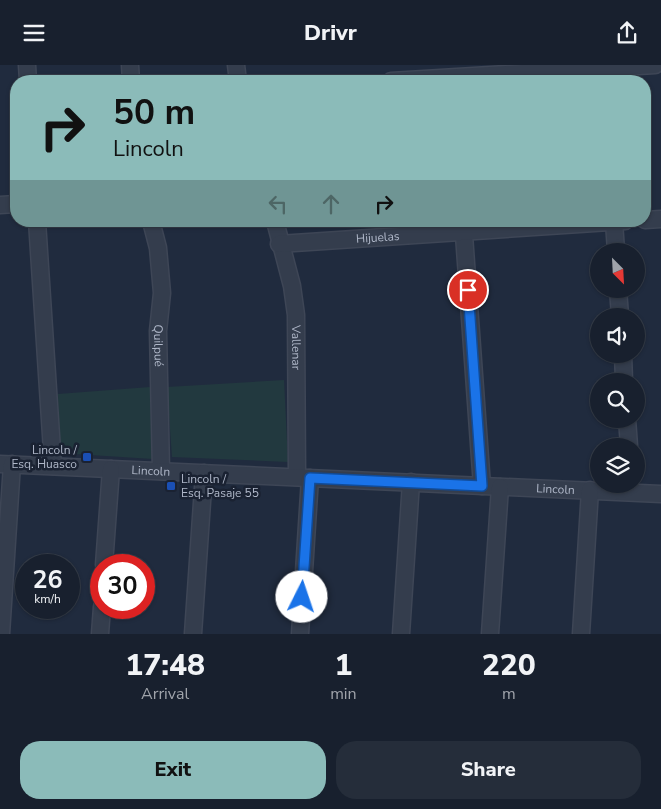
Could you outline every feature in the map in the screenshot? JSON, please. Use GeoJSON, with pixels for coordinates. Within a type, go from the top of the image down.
{"type":"FeatureCollection","features":[{"type":"Feature","properties":{"kind":"street"},"geometry":{"type":"LineString","coordinates":[[483,75],[534,68],[655,65]]}},
{"type":"Feature","properties":{"kind":"street"},"geometry":{"type":"LineString","coordinates":[[37,227],[53,466]]}},
{"type":"Feature","properties":{"kind":"street","name":"Quilpué"},"geometry":{"type":"LineString","coordinates":[[153,227],[158,248],[162,293],[158,331],[161,471]]}},
{"type":"Feature","properties":{"kind":"street","name":"Vallenar"},"geometry":{"type":"LineString","coordinates":[[276,227],[292,286],[296,315],[304,477],[300,634]]}},
{"type":"Feature","properties":{"kind":"street","name":"Hijuelas"},"geometry":{"type":"LineString","coordinates":[[279,243],[453,227]]}},
{"type":"Feature","properties":{"kind":"street"},"geometry":{"type":"LineString","coordinates":[[464,227],[482,486]]}},
{"type":"Feature","properties":{"kind":"street"},"geometry":{"type":"LineString","coordinates":[[617,243],[619,227]]}},
{"type":"Feature","properties":{"kind":"street"},"geometry":{"type":"LineString","coordinates":[[1,634],[6,464]]}},
{"type":"Feature","properties":{"kind":"street","name":"Lincoln"},"geometry":{"type":"LineString","coordinates":[[6,464],[590,490]]}},
{"type":"Feature","properties":{"kind":"street"},"geometry":{"type":"LineString","coordinates":[[105,554],[111,469]]}},
{"type":"Feature","properties":{"kind":"street"},"geometry":{"type":"LineString","coordinates":[[193,634],[204,473]]}},
{"type":"Feature","properties":{"kind":"street"},"geometry":{"type":"LineString","coordinates":[[401,634],[411,482]]}},
{"type":"Feature","properties":{"kind":"street"},"geometry":{"type":"LineString","coordinates":[[490,634],[500,487]]}},
{"type":"Feature","properties":{"kind":"street"},"geometry":{"type":"LineString","coordinates":[[581,634],[590,490]]}},
{"type":"Feature","properties":{"kind":"street","name":"Lincoln"},"geometry":{"type":"LineString","coordinates":[[645,491],[661,494]]}},
{"type":"Feature","properties":{"kind":"street"},"geometry":{"type":"LineString","coordinates":[[100,634],[101,619]]}},
{"type":"Feature","properties":{"kind":"green space"},"geometry":{"type":"Polygon","coordinates":[[[284,380],[288,462],[172,457],[167,387],[284,380]]]}},
{"type":"Feature","properties":{"kind":"green space"},"geometry":{"type":"Polygon","coordinates":[[[150,387],[153,459],[59,453],[58,394],[150,387]]]}},
{"type":"Feature","properties":{"kind":"place","name":"Lincoln / Esq. Huasco"},"geometry":{"type":"Point","coordinates":[87,457]}},
{"type":"Feature","properties":{"kind":"place","name":"Lincoln / Esq. Pasaje 55"},"geometry":{"type":"Point","coordinates":[171,486]}},
{"type":"Feature","properties":{"kind":"route"},"geometry":{"type":"LineString","coordinates":[[302,597],[310,478],[482,486],[468,290]]}}]}
